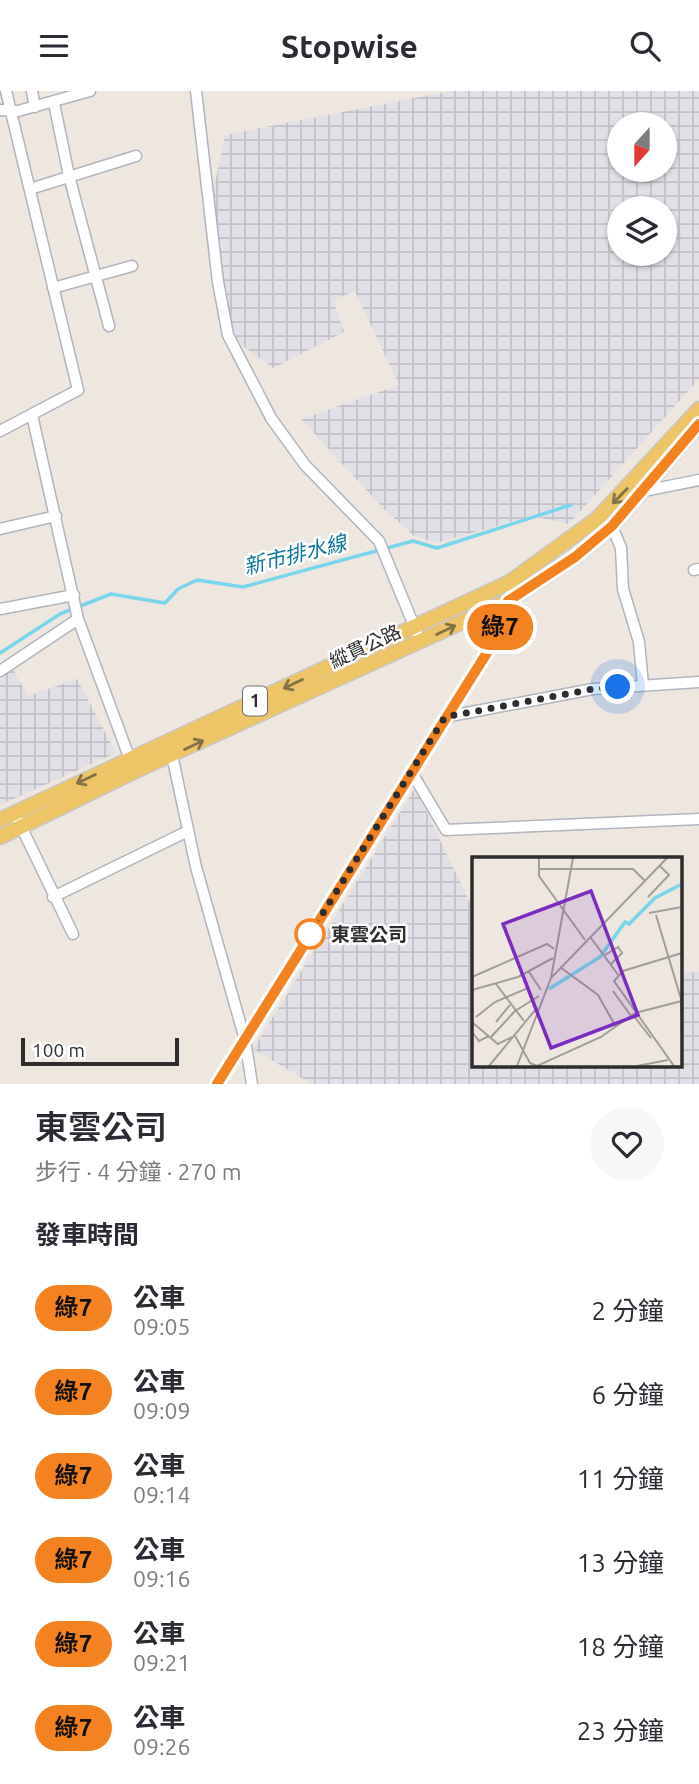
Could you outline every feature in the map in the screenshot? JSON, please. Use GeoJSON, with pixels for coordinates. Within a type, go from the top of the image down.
{"type":"FeatureCollection","features":[{"type":"Feature","properties":{"kind":"main road","name":"縱貫公路"},"geometry":{"type":"LineString","coordinates":[[0,837],[132,765],[172,755],[418,635],[510,582],[597,519],[699,409]]}},
{"type":"Feature","properties":{"kind":"main road","name":"縱貫公路"},"geometry":{"type":"LineString","coordinates":[[0,820],[132,765],[418,635],[508,601],[575,557],[612,526],[699,424]]}},
{"type":"Feature","properties":{"kind":"street"},"geometry":{"type":"LineString","coordinates":[[0,431],[78,390],[30,189],[5,110],[6,91]]}},
{"type":"Feature","properties":{"kind":"street"},"geometry":{"type":"LineString","coordinates":[[32,91],[35,107]]}},
{"type":"Feature","properties":{"kind":"street"},"geometry":{"type":"LineString","coordinates":[[5,110],[54,103],[90,91]]}},
{"type":"Feature","properties":{"kind":"street"},"geometry":{"type":"LineString","coordinates":[[196,91],[218,282],[228,335],[277,428],[305,465],[379,541],[418,635]]}},
{"type":"Feature","properties":{"kind":"street"},"geometry":{"type":"LineString","coordinates":[[54,103],[69,176],[109,326]]}},
{"type":"Feature","properties":{"kind":"street"},"geometry":{"type":"LineString","coordinates":[[30,189],[136,156]]}},
{"type":"Feature","properties":{"kind":"street"},"geometry":{"type":"LineString","coordinates":[[53,288],[131,265]]}},
{"type":"Feature","properties":{"kind":"street"},"geometry":{"type":"LineString","coordinates":[[32,415],[78,619],[132,765]]}},
{"type":"Feature","properties":{"kind":"street"},"geometry":{"type":"LineString","coordinates":[[644,491],[693,481],[699,490]]}},
{"type":"Feature","properties":{"kind":"street"},"geometry":{"type":"LineString","coordinates":[[0,529],[56,516]]}},
{"type":"Feature","properties":{"kind":"street"},"geometry":{"type":"LineString","coordinates":[[612,526],[621,548],[623,589],[639,642],[643,685]]}},
{"type":"Feature","properties":{"kind":"street"},"geometry":{"type":"LineString","coordinates":[[217,1084],[488,651],[508,601],[510,582]]}},
{"type":"Feature","properties":{"kind":"street"},"geometry":{"type":"LineString","coordinates":[[0,609],[74,595]]}},
{"type":"Feature","properties":{"kind":"street"},"geometry":{"type":"LineString","coordinates":[[0,671],[78,619]]}},
{"type":"Feature","properties":{"kind":"street"},"geometry":{"type":"LineString","coordinates":[[445,717],[593,689],[699,683]]}},
{"type":"Feature","properties":{"kind":"street"},"geometry":{"type":"LineString","coordinates":[[172,755],[188,831],[245,1040],[252,1084]]}},
{"type":"Feature","properties":{"kind":"street"},"geometry":{"type":"LineString","coordinates":[[412,773],[446,830],[699,819]]}},
{"type":"Feature","properties":{"kind":"street"},"geometry":{"type":"LineString","coordinates":[[15,813],[73,934]]}},
{"type":"Feature","properties":{"kind":"street"},"geometry":{"type":"LineString","coordinates":[[53,897],[188,831]]}},
{"type":"Feature","properties":{"kind":"shaded area"},"geometry":{"type":"Polygon","coordinates":[[[451,91],[699,91],[699,379],[569,524],[532,516],[436,543],[414,536],[383,508],[301,419],[399,385],[355,291],[333,300],[344,332],[273,368],[228,335],[211,203],[225,135],[451,91]]]}},
{"type":"Feature","properties":{"kind":"shaded area"},"geometry":{"type":"Polygon","coordinates":[[[11,666],[28,696],[77,679],[116,753],[0,805],[0,675],[11,666]]]}},
{"type":"Feature","properties":{"kind":"shaded area"},"geometry":{"type":"Polygon","coordinates":[[[415,788],[472,907],[472,1067],[682,1067],[682,973],[699,972],[699,1084],[312,1084],[253,1049],[415,788]]]}},
{"type":"Feature","properties":{"kind":"waterway","name":"新市排水線"},"geometry":{"type":"LineString","coordinates":[[0,653],[60,614],[111,594],[165,603],[178,589],[197,580],[243,587],[413,541],[437,548],[571,505]]}},
{"type":"Feature","properties":{"kind":"bus line","name":"綠7"},"geometry":{"type":"LineString","coordinates":[[217,1084],[488,651],[499,631],[508,601],[542,581],[612,526],[699,424]]}},
{"type":"Feature","properties":{"kind":"place","name":"東雲公司"},"geometry":{"type":"Point","coordinates":[310,934]}},
{"type":"Feature","properties":{"kind":"route"},"geometry":{"type":"LineString","coordinates":[[310,934],[445,717],[593,689],[618,687]]}}]}
